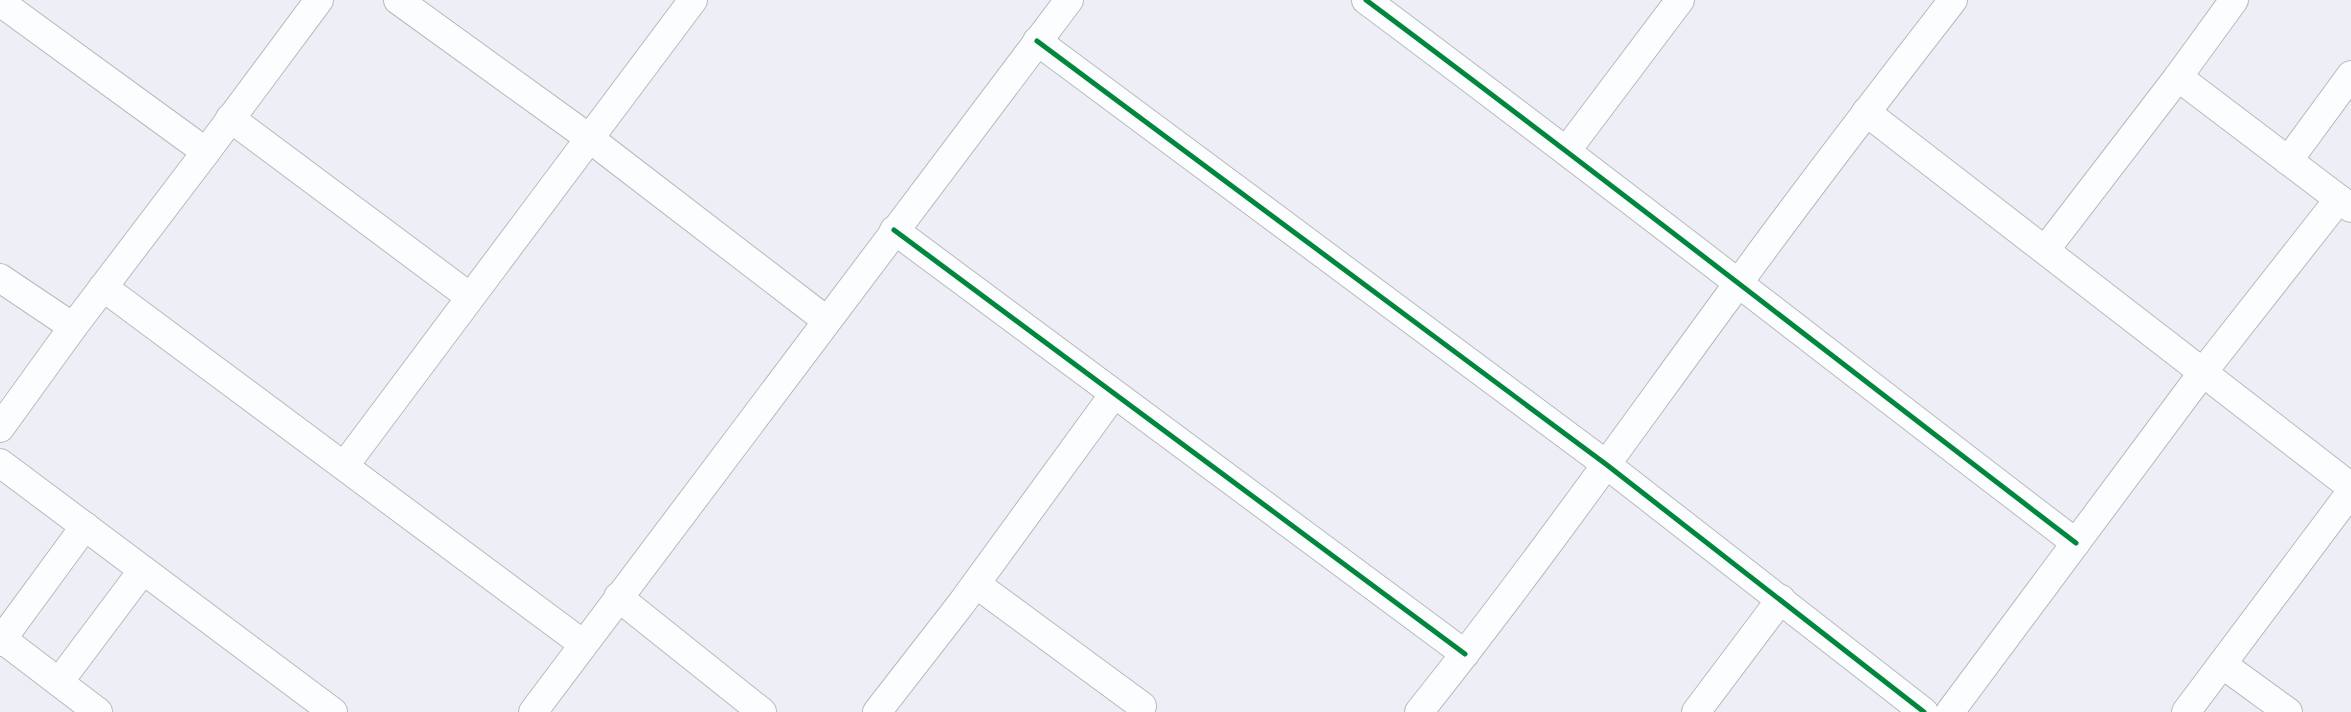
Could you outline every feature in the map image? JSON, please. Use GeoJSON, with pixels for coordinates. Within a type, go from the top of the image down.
{"type":"FeatureCollection","features":[{"type":"Feature","properties":{"kind":"street"},"geometry":{"type":"LineString","coordinates":[[0,428],[103,286],[319,0]]}},
{"type":"Feature","properties":{"kind":"street"},"geometry":{"type":"LineString","coordinates":[[398,0],[589,138],[826,320]]}},
{"type":"Feature","properties":{"kind":"street"},"geometry":{"type":"LineString","coordinates":[[345,465],[693,0]]}},
{"type":"Feature","properties":{"kind":"street"},"geometry":{"type":"LineString","coordinates":[[532,712],[1069,0]]}},
{"type":"Feature","properties":{"kind":"street"},"geometry":{"type":"LineString","coordinates":[[1366,0],[1567,150],[1737,284],[2076,542]]}},
{"type":"Feature","properties":{"kind":"street"},"geometry":{"type":"LineString","coordinates":[[1567,150],[1680,0]]}},
{"type":"Feature","properties":{"kind":"street"},"geometry":{"type":"LineString","coordinates":[[1419,712],[1466,654],[1607,465],[1737,284],[1953,0]]}},
{"type":"Feature","properties":{"kind":"street"},"geometry":{"type":"LineString","coordinates":[[2046,249],[2178,77],[2234,0]]}},
{"type":"Feature","properties":{"kind":"street"},"geometry":{"type":"LineString","coordinates":[[0,2],[206,152]]}},
{"type":"Feature","properties":{"kind":"street"},"geometry":{"type":"LineString","coordinates":[[1037,41],[1607,465],[1924,712]]}},
{"type":"Feature","properties":{"kind":"street"},"geometry":{"type":"LineString","coordinates":[[2288,160],[2351,75]]}},
{"type":"Feature","properties":{"kind":"street"},"geometry":{"type":"LineString","coordinates":[[1950,712],[2202,372],[2345,204],[2178,77]]}},
{"type":"Feature","properties":{"kind":"street"},"geometry":{"type":"LineString","coordinates":[[1866,112],[2046,249],[2351,487]]}},
{"type":"Feature","properties":{"kind":"street"},"geometry":{"type":"LineString","coordinates":[[230,118],[470,297]]}},
{"type":"Feature","properties":{"kind":"street"},"geometry":{"type":"LineString","coordinates":[[894,230],[1466,654]]}},
{"type":"Feature","properties":{"kind":"street"},"geometry":{"type":"LineString","coordinates":[[0,278],[73,327]]}},
{"type":"Feature","properties":{"kind":"street"},"geometry":{"type":"LineString","coordinates":[[103,286],[582,644]]}},
{"type":"Feature","properties":{"kind":"street"},"geometry":{"type":"LineString","coordinates":[[877,712],[976,584],[1114,394]]}},
{"type":"Feature","properties":{"kind":"street"},"geometry":{"type":"LineString","coordinates":[[0,463],[333,712]]}},
{"type":"Feature","properties":{"kind":"street"},"geometry":{"type":"LineString","coordinates":[[2186,712],[2351,492]]}},
{"type":"Feature","properties":{"kind":"street"},"geometry":{"type":"LineString","coordinates":[[84,526],[1,640],[98,712]]}},
{"type":"Feature","properties":{"kind":"street"},"geometry":{"type":"LineString","coordinates":[[59,682],[143,570]]}},
{"type":"Feature","properties":{"kind":"street"},"geometry":{"type":"LineString","coordinates":[[976,584],[1144,710]]}},
{"type":"Feature","properties":{"kind":"street"},"geometry":{"type":"LineString","coordinates":[[618,597],[698,658],[762,712]]}},
{"type":"Feature","properties":{"kind":"street"},"geometry":{"type":"LineString","coordinates":[[1696,712],[1781,599]]}},
{"type":"Feature","properties":{"kind":"street"},"geometry":{"type":"LineString","coordinates":[[2222,664],[2288,712]]}},
{"type":"Feature","properties":{"kind":"cycle path"},"geometry":{"type":"LineString","coordinates":[[1366,0],[1633,202],[2076,543]]}},
{"type":"Feature","properties":{"kind":"cycle path"},"geometry":{"type":"LineString","coordinates":[[1037,41],[1607,465],[1924,712]]}},
{"type":"Feature","properties":{"kind":"cycle path"},"geometry":{"type":"LineString","coordinates":[[894,230],[1465,654]]}}]}
